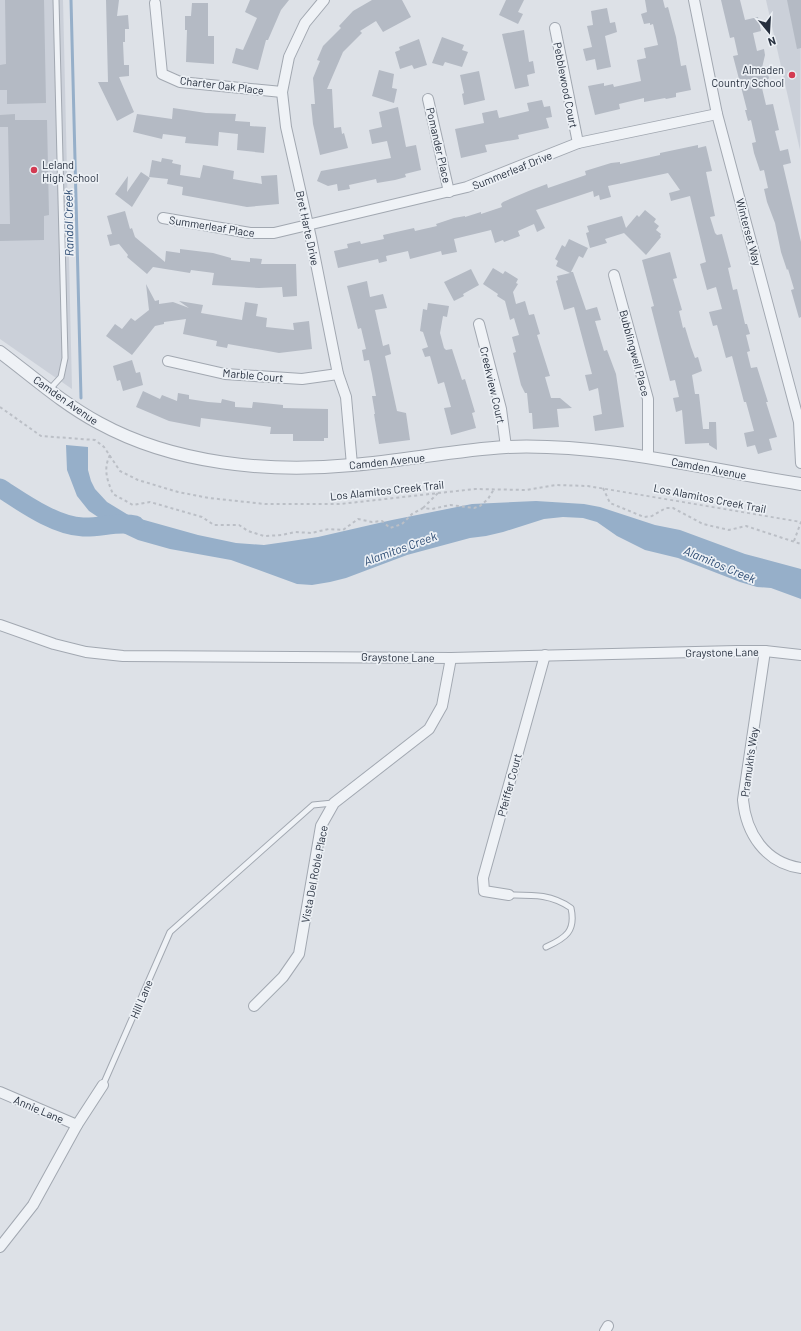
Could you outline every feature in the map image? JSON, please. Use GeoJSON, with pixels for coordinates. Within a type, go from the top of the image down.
{"type":"FeatureCollection","features":[{"type":"Feature","properties":{"kind":"street","name":"Bret Harte Drive"},"geometry":{"type":"LineString","coordinates":[[324,0],[305,23],[289,57],[282,92],[286,127],[308,225],[338,374],[346,397],[352,465]]}},
{"type":"Feature","properties":{"kind":"street","name":"Winterset Way"},"geometry":{"type":"LineString","coordinates":[[694,0],[716,114],[799,422],[801,464]]}},
{"type":"Feature","properties":{"kind":"street","name":"Charter Oak Place"},"geometry":{"type":"LineString","coordinates":[[155,3],[162,74],[180,82],[282,92]]}},
{"type":"Feature","properties":{"kind":"street","name":"Pebblewood Court"},"geometry":{"type":"LineString","coordinates":[[555,28],[578,143]]}},
{"type":"Feature","properties":{"kind":"street","name":"Pomander Place"},"geometry":{"type":"LineString","coordinates":[[428,99],[449,192]]}},
{"type":"Feature","properties":{"kind":"street","name":"Summerleaf Drive"},"geometry":{"type":"LineString","coordinates":[[308,225],[468,188],[578,143],[716,114]]}},
{"type":"Feature","properties":{"kind":"street","name":"Summerleaf Place"},"geometry":{"type":"LineString","coordinates":[[163,218],[250,233],[274,233],[308,225]]}},
{"type":"Feature","properties":{"kind":"street","name":"Bubblingwell Place"},"geometry":{"type":"LineString","coordinates":[[614,275],[648,399],[648,456]]}},
{"type":"Feature","properties":{"kind":"street","name":"Creekview Court"},"geometry":{"type":"LineString","coordinates":[[479,324],[500,409],[506,447]]}},
{"type":"Feature","properties":{"kind":"street","name":"Camden Avenue"},"geometry":{"type":"LineString","coordinates":[[0,352],[49,390],[89,417],[135,441],[193,457],[247,464],[287,467],[352,465],[506,447],[567,449],[648,456],[749,476],[801,484]]}},
{"type":"Feature","properties":{"kind":"street","name":"Marble Court"},"geometry":{"type":"LineString","coordinates":[[168,361],[225,374],[302,379],[338,374]]}},
{"type":"Feature","properties":{"kind":"street","name":"Graystone Lane"},"geometry":{"type":"LineString","coordinates":[[0,624],[54,644],[86,652],[123,656],[451,658],[765,651],[801,655]]}},
{"type":"Feature","properties":{"kind":"street","name":"Pramukh's Way"},"geometry":{"type":"LineString","coordinates":[[765,651],[743,800],[744,814],[748,826],[762,848],[784,863],[801,868]]}},
{"type":"Feature","properties":{"kind":"street","name":"Pfeiffer Court"},"geometry":{"type":"LineString","coordinates":[[509,895],[484,891],[483,878],[545,655]]}},
{"type":"Feature","properties":{"kind":"street","name":"Vista Del Roble Place"},"geometry":{"type":"LineString","coordinates":[[254,1006],[283,976],[299,954],[321,826],[334,803],[429,730],[442,706],[451,658]]}},
{"type":"Feature","properties":{"kind":"street","name":"Hill Lane"},"geometry":{"type":"LineString","coordinates":[[0,1247],[33,1205],[77,1125],[103,1086]]}},
{"type":"Feature","properties":{"kind":"street","name":"Annie Lane"},"geometry":{"type":"LineString","coordinates":[[0,1092],[77,1125]]}},
{"type":"Feature","properties":{"kind":"lane"},"geometry":{"type":"LineString","coordinates":[[49,390],[61,377],[65,358],[56,0]]}},
{"type":"Feature","properties":{"kind":"lane","name":"Hill Lane"},"geometry":{"type":"LineString","coordinates":[[103,1086],[170,932],[313,805],[334,803]]}},
{"type":"Feature","properties":{"kind":"lane"},"geometry":{"type":"LineString","coordinates":[[509,895],[540,895],[559,900],[571,908],[573,918],[571,929],[560,941],[546,947]]}},
{"type":"Feature","properties":{"kind":"path","name":"Los Alamitos Creek Trail"},"geometry":{"type":"LineString","coordinates":[[0,407],[41,436],[95,440],[100,443],[110,455],[120,471],[138,480],[178,492],[229,500],[265,504],[332,504],[438,493],[494,489],[526,490],[556,485],[603,487],[801,522]]}},
{"type":"Feature","properties":{"kind":"path"},"geometry":{"type":"LineString","coordinates":[[110,455],[105,468],[107,481],[112,494],[133,505],[150,502],[166,508],[178,509],[202,517],[214,525],[239,525],[248,531],[264,536],[282,535],[295,532],[311,533],[329,529],[343,530],[358,519],[372,522],[382,521],[390,528],[402,524],[412,514],[423,508],[438,493]]}},
{"type":"Feature","properties":{"kind":"path"},"geometry":{"type":"LineString","coordinates":[[603,487],[610,503],[644,517],[652,516],[666,508],[673,508],[703,524],[729,530],[746,526],[801,544]]}},
{"type":"Feature","properties":{"kind":"path"},"geometry":{"type":"LineString","coordinates":[[423,508],[432,509],[450,505],[474,508],[480,506],[488,499],[494,489]]}},
{"type":"Feature","properties":{"kind":"path"},"geometry":{"type":"LineString","coordinates":[[794,541],[801,522]]}},
{"type":"Feature","properties":{"kind":"shaded area","name":"Leland High School"},"geometry":{"type":"Polygon","coordinates":[[[0,0],[63,0],[72,389],[0,339],[0,0]]]}},
{"type":"Feature","properties":{"kind":"shaded area","name":"Almaden Country School"},"geometry":{"type":"Polygon","coordinates":[[[766,0],[801,0],[800,150],[766,0]]]}},
{"type":"Feature","properties":{"kind":"water"},"geometry":{"type":"Polygon","coordinates":[[[66,445],[88,447],[88,470],[95,489],[107,502],[130,516],[198,535],[236,543],[264,545],[318,537],[472,504],[536,501],[584,504],[600,507],[655,525],[680,530],[745,554],[801,569],[801,599],[771,588],[757,587],[740,582],[678,558],[645,550],[617,536],[597,522],[583,518],[563,517],[544,519],[503,532],[470,538],[407,555],[346,578],[312,585],[297,584],[231,560],[170,549],[138,540],[119,531],[89,511],[77,496],[67,470],[66,445]]]}},
{"type":"Feature","properties":{"kind":"building"},"geometry":{"type":"Polygon","coordinates":[[[5,0],[44,0],[46,103],[7,104],[7,90],[0,90],[0,65],[6,64],[5,0]]]}},
{"type":"Feature","properties":{"kind":"building"},"geometry":{"type":"Polygon","coordinates":[[[106,0],[119,0],[117,16],[128,15],[129,29],[125,29],[125,42],[123,42],[124,65],[129,65],[129,76],[119,77],[134,112],[117,121],[98,82],[108,82],[106,0]]]}},
{"type":"Feature","properties":{"kind":"building"},"geometry":{"type":"Polygon","coordinates":[[[250,0],[289,0],[281,10],[268,40],[266,40],[258,70],[232,63],[236,48],[243,50],[257,18],[245,12],[250,0]]]}},
{"type":"Feature","properties":{"kind":"building"},"geometry":{"type":"Polygon","coordinates":[[[372,0],[402,0],[411,17],[383,32],[376,21],[360,31],[362,33],[343,52],[327,89],[332,89],[334,128],[341,127],[342,134],[344,133],[348,148],[320,155],[313,124],[311,104],[315,104],[313,78],[320,61],[317,60],[323,46],[341,28],[339,26],[353,11],[372,0]]]}},
{"type":"Feature","properties":{"kind":"building"},"geometry":{"type":"Polygon","coordinates":[[[506,0],[524,0],[518,12],[523,14],[518,24],[499,15],[506,0]]]}},
{"type":"Feature","properties":{"kind":"building"},"geometry":{"type":"Polygon","coordinates":[[[645,0],[663,0],[665,8],[668,7],[676,37],[681,66],[686,65],[691,90],[676,93],[676,97],[666,99],[644,102],[644,98],[619,104],[620,109],[595,115],[588,86],[604,83],[604,86],[613,84],[614,87],[641,81],[637,60],[646,58],[644,48],[658,45],[653,24],[644,24],[641,14],[647,12],[645,0]]]}},
{"type":"Feature","properties":{"kind":"building"},"geometry":{"type":"Polygon","coordinates":[[[721,0],[740,0],[745,20],[758,17],[761,31],[753,33],[757,51],[764,49],[765,55],[761,72],[767,70],[769,78],[762,88],[766,105],[773,104],[779,130],[775,131],[780,151],[788,149],[791,163],[783,165],[801,242],[801,317],[799,318],[791,290],[794,289],[781,252],[775,223],[767,202],[764,189],[768,188],[764,170],[760,171],[754,153],[752,143],[756,142],[751,120],[748,121],[745,110],[747,110],[733,56],[738,55],[734,37],[730,38],[721,0]]]}},
{"type":"Feature","properties":{"kind":"building"},"geometry":{"type":"Polygon","coordinates":[[[787,0],[801,0],[801,48],[797,49],[787,0]]]}},
{"type":"Feature","properties":{"kind":"building"},"geometry":{"type":"Polygon","coordinates":[[[192,3],[208,3],[208,36],[214,36],[214,64],[186,62],[187,30],[185,30],[185,16],[191,16],[192,3]]]}},
{"type":"Feature","properties":{"kind":"building"},"geometry":{"type":"Polygon","coordinates":[[[607,8],[610,23],[615,22],[617,32],[605,36],[611,67],[597,70],[595,59],[586,61],[583,49],[592,47],[587,26],[593,25],[591,11],[607,8]]]}},
{"type":"Feature","properties":{"kind":"building"},"geometry":{"type":"Polygon","coordinates":[[[524,30],[529,62],[533,61],[535,73],[527,75],[529,86],[515,89],[502,34],[524,30]]]}},
{"type":"Feature","properties":{"kind":"building"},"geometry":{"type":"Polygon","coordinates":[[[442,37],[464,45],[462,50],[468,52],[462,67],[445,62],[443,66],[432,63],[442,37]]]}},
{"type":"Feature","properties":{"kind":"building"},"geometry":{"type":"Polygon","coordinates":[[[419,39],[427,65],[414,69],[412,65],[400,69],[395,52],[400,50],[399,47],[419,39]]]}},
{"type":"Feature","properties":{"kind":"building"},"geometry":{"type":"Polygon","coordinates":[[[379,70],[394,74],[392,88],[397,89],[394,103],[372,96],[379,70]]]}},
{"type":"Feature","properties":{"kind":"building"},"geometry":{"type":"Polygon","coordinates":[[[479,71],[485,100],[464,105],[462,94],[464,93],[460,75],[479,71]]]}},
{"type":"Feature","properties":{"kind":"building"},"geometry":{"type":"Polygon","coordinates":[[[542,100],[544,107],[550,106],[552,117],[546,118],[549,128],[518,135],[519,139],[485,145],[487,152],[461,158],[455,129],[484,123],[482,113],[497,110],[499,118],[529,111],[527,103],[542,100]]]}},
{"type":"Feature","properties":{"kind":"building"},"geometry":{"type":"Polygon","coordinates":[[[398,107],[406,147],[416,145],[421,170],[405,174],[406,177],[395,180],[377,183],[376,179],[349,185],[350,189],[338,191],[337,184],[328,186],[317,181],[321,171],[391,158],[387,141],[372,144],[369,130],[382,127],[379,112],[398,107]]]}},
{"type":"Feature","properties":{"kind":"building"},"geometry":{"type":"Polygon","coordinates":[[[173,108],[206,113],[236,114],[235,121],[250,122],[250,126],[266,127],[264,153],[237,150],[238,134],[219,132],[218,146],[185,143],[186,137],[163,134],[162,139],[133,132],[137,114],[172,119],[173,108]]]}},
{"type":"Feature","properties":{"kind":"building"},"geometry":{"type":"Polygon","coordinates":[[[15,114],[15,120],[47,120],[49,215],[44,216],[44,240],[0,241],[0,224],[10,224],[8,127],[0,127],[0,115],[15,114]]]}},
{"type":"Feature","properties":{"kind":"building"},"geometry":{"type":"Polygon","coordinates":[[[698,145],[698,148],[706,146],[712,171],[706,172],[715,216],[710,217],[715,233],[717,235],[722,234],[731,267],[728,268],[733,290],[737,289],[745,324],[747,324],[750,334],[746,335],[750,351],[747,352],[751,368],[757,367],[777,437],[769,439],[772,450],[758,454],[755,445],[747,447],[744,433],[754,431],[746,402],[744,402],[732,356],[726,358],[717,325],[713,326],[709,312],[722,309],[716,287],[707,290],[700,264],[706,262],[690,196],[671,201],[669,193],[680,190],[668,173],[608,186],[611,197],[600,200],[599,195],[594,197],[593,191],[536,210],[545,228],[537,232],[534,224],[518,231],[520,236],[504,242],[503,240],[495,243],[491,230],[454,239],[457,252],[442,255],[441,251],[410,259],[408,251],[386,256],[387,261],[379,263],[378,259],[338,268],[334,251],[348,248],[347,244],[360,241],[361,244],[384,239],[383,235],[414,228],[415,231],[437,226],[436,224],[454,218],[465,217],[481,212],[481,214],[502,207],[501,204],[503,202],[547,184],[548,188],[586,175],[585,171],[611,163],[620,162],[620,164],[660,155],[660,153],[698,145]]]}},
{"type":"Feature","properties":{"kind":"building"},"geometry":{"type":"Polygon","coordinates":[[[162,158],[173,160],[172,163],[181,165],[180,175],[200,178],[203,165],[234,171],[233,179],[262,184],[261,176],[277,175],[279,204],[247,207],[182,195],[183,187],[167,184],[168,179],[149,177],[152,160],[161,162],[162,158]]]}},
{"type":"Feature","properties":{"kind":"building"},"geometry":{"type":"Polygon","coordinates":[[[141,172],[150,178],[132,207],[115,194],[128,176],[127,192],[141,172]]]}},
{"type":"Feature","properties":{"kind":"building"},"geometry":{"type":"Polygon","coordinates":[[[645,210],[656,219],[654,222],[659,226],[656,230],[661,234],[661,237],[646,255],[624,233],[605,239],[607,243],[590,248],[586,233],[589,232],[587,226],[622,216],[626,228],[637,215],[639,217],[645,210]]]}},
{"type":"Feature","properties":{"kind":"building"},"geometry":{"type":"Polygon","coordinates":[[[125,211],[130,229],[132,228],[135,237],[165,262],[166,251],[180,253],[180,249],[213,253],[231,258],[231,260],[250,262],[250,258],[262,259],[261,264],[296,264],[297,296],[283,297],[282,287],[259,288],[212,285],[214,273],[191,270],[190,273],[153,267],[147,274],[127,257],[128,255],[119,244],[110,246],[107,235],[112,234],[107,216],[125,211]]]}},
{"type":"Feature","properties":{"kind":"building"},"geometry":{"type":"Polygon","coordinates":[[[569,239],[588,248],[583,258],[579,256],[571,272],[573,272],[586,310],[597,307],[601,320],[595,321],[604,351],[607,350],[616,374],[624,427],[595,431],[593,416],[602,414],[598,388],[589,391],[585,375],[592,374],[574,307],[564,310],[556,281],[558,280],[557,276],[570,273],[556,266],[558,261],[555,259],[562,245],[565,247],[569,239]]]}},
{"type":"Feature","properties":{"kind":"building"},"geometry":{"type":"Polygon","coordinates":[[[670,252],[677,278],[673,279],[682,310],[679,311],[683,328],[685,327],[695,358],[698,357],[702,371],[692,375],[695,394],[699,394],[703,429],[709,429],[709,422],[716,422],[717,450],[709,445],[709,443],[685,444],[682,410],[676,412],[673,398],[679,397],[675,380],[670,381],[651,307],[654,306],[642,260],[670,252]]]}},
{"type":"Feature","properties":{"kind":"building"},"geometry":{"type":"Polygon","coordinates":[[[493,268],[503,274],[505,271],[518,279],[516,283],[518,284],[513,292],[516,304],[525,301],[529,315],[534,314],[540,334],[537,335],[550,376],[545,377],[551,398],[560,398],[572,408],[557,409],[559,427],[533,429],[532,413],[529,413],[527,393],[525,393],[521,385],[513,353],[516,352],[512,337],[519,335],[514,318],[510,320],[505,301],[497,296],[498,294],[483,284],[493,268]]]}},
{"type":"Feature","properties":{"kind":"building"},"geometry":{"type":"Polygon","coordinates":[[[471,269],[479,285],[454,301],[444,282],[471,269]]]}},
{"type":"Feature","properties":{"kind":"building"},"geometry":{"type":"Polygon","coordinates":[[[367,281],[370,297],[383,294],[387,308],[375,310],[383,346],[389,344],[391,354],[385,356],[397,411],[406,413],[410,440],[379,444],[372,396],[376,396],[372,374],[369,360],[364,361],[362,350],[366,349],[361,328],[358,329],[347,286],[367,281]]]}},
{"type":"Feature","properties":{"kind":"building"},"geometry":{"type":"Polygon","coordinates":[[[146,284],[155,301],[159,300],[159,304],[173,302],[189,308],[179,301],[203,305],[201,313],[242,320],[245,302],[258,304],[256,316],[267,318],[266,327],[294,330],[293,323],[309,321],[312,349],[279,353],[228,344],[227,348],[216,346],[217,341],[183,334],[186,319],[164,322],[164,324],[155,326],[132,355],[106,336],[115,324],[122,329],[131,318],[135,321],[149,310],[146,284]]]}},
{"type":"Feature","properties":{"kind":"building"},"geometry":{"type":"Polygon","coordinates":[[[428,303],[449,306],[447,317],[443,316],[440,333],[444,348],[446,350],[452,349],[462,380],[465,379],[475,412],[472,413],[476,428],[451,435],[444,408],[451,407],[444,382],[438,384],[430,356],[425,357],[422,349],[428,347],[423,332],[420,331],[423,309],[427,310],[428,303]]]}},
{"type":"Feature","properties":{"kind":"building"},"geometry":{"type":"Polygon","coordinates":[[[132,360],[136,373],[140,372],[143,385],[123,391],[120,380],[117,381],[113,366],[132,360]]]}},
{"type":"Feature","properties":{"kind":"building"},"geometry":{"type":"Polygon","coordinates":[[[143,391],[160,399],[162,395],[177,401],[178,393],[189,395],[189,399],[208,402],[221,403],[222,399],[235,402],[235,407],[252,408],[253,402],[283,405],[283,408],[328,409],[328,438],[324,438],[324,441],[293,441],[293,434],[270,434],[271,427],[201,418],[200,427],[169,421],[136,407],[143,391]]]}},
{"type":"Feature","properties":{"kind":"waterway","name":"Randol Creek"},"geometry":{"type":"LineString","coordinates":[[71,0],[81,398]]}},
{"type":"Feature","properties":{"kind":"waterway","name":"Alamitos Creek"},"geometry":{"type":"LineString","coordinates":[[0,488],[50,518],[72,526],[89,527],[122,524],[135,525]]}},
{"type":"Feature","properties":{"kind":"place","name":"Almaden Country School"},"geometry":{"type":"Point","coordinates":[792,75]}},
{"type":"Feature","properties":{"kind":"place","name":"Leland High School"},"geometry":{"type":"Point","coordinates":[34,170]}}]}
